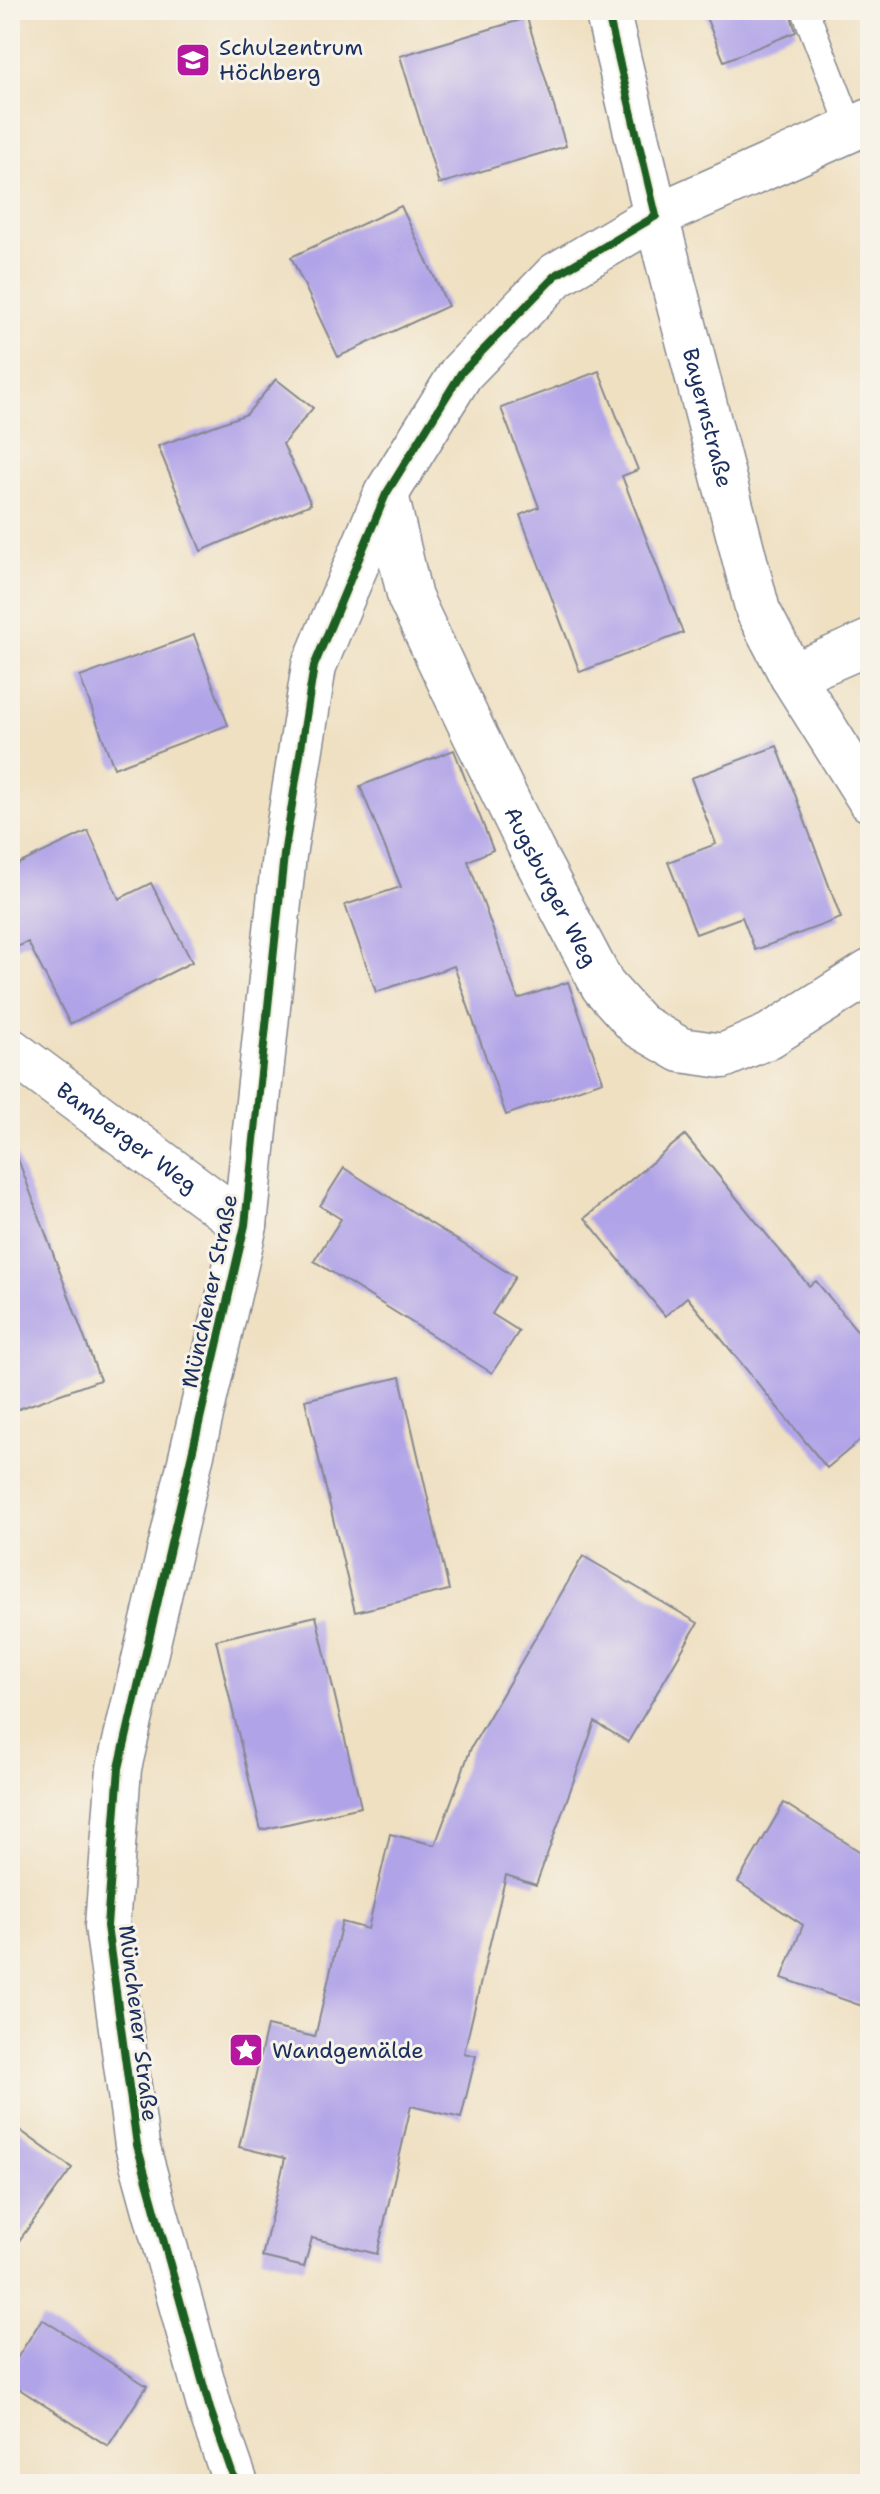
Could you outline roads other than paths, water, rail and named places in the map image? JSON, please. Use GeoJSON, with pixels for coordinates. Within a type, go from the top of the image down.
{"type":"FeatureCollection","features":[{"type":"Feature","properties":{"kind":"street","name":"Bayernstraße"},"geometry":{"type":"LineString","coordinates":[[607,10],[656,216],[758,611],[792,676],[870,800]]}},
{"type":"Feature","properties":{"kind":"street","name":"Münchener Straße"},"geometry":{"type":"LineString","coordinates":[[236,2484],[210,2409],[137,2145],[107,1926],[119,1768],[245,1225],[284,855],[314,666],[386,494],[461,373],[556,275],[656,216],[861,124]]}},
{"type":"Feature","properties":{"kind":"street","name":"Augsburger Weg"},"geometry":{"type":"LineString","coordinates":[[386,494],[410,598],[474,733],[603,986],[638,1025],[681,1050],[723,1056],[769,1036],[870,972]]}},
{"type":"Feature","properties":{"kind":"street"},"geometry":{"type":"LineString","coordinates":[[792,676],[870,642]]}},
{"type":"Feature","properties":{"kind":"street","name":"Bamberger Weg"},"geometry":{"type":"LineString","coordinates":[[10,1050],[245,1225]]}},
{"type":"Feature","properties":{"kind":"lane"},"geometry":{"type":"LineString","coordinates":[[805,10],[861,124]]}},
{"type":"Feature","properties":{"kind":"place","name":"Schulzentrum Höchberg"},"geometry":{"type":"Point","coordinates":[193,60]}},
{"type":"Feature","properties":{"kind":"place","name":"Wandgemälde"},"geometry":{"type":"Point","coordinates":[246,2050]}}]}
